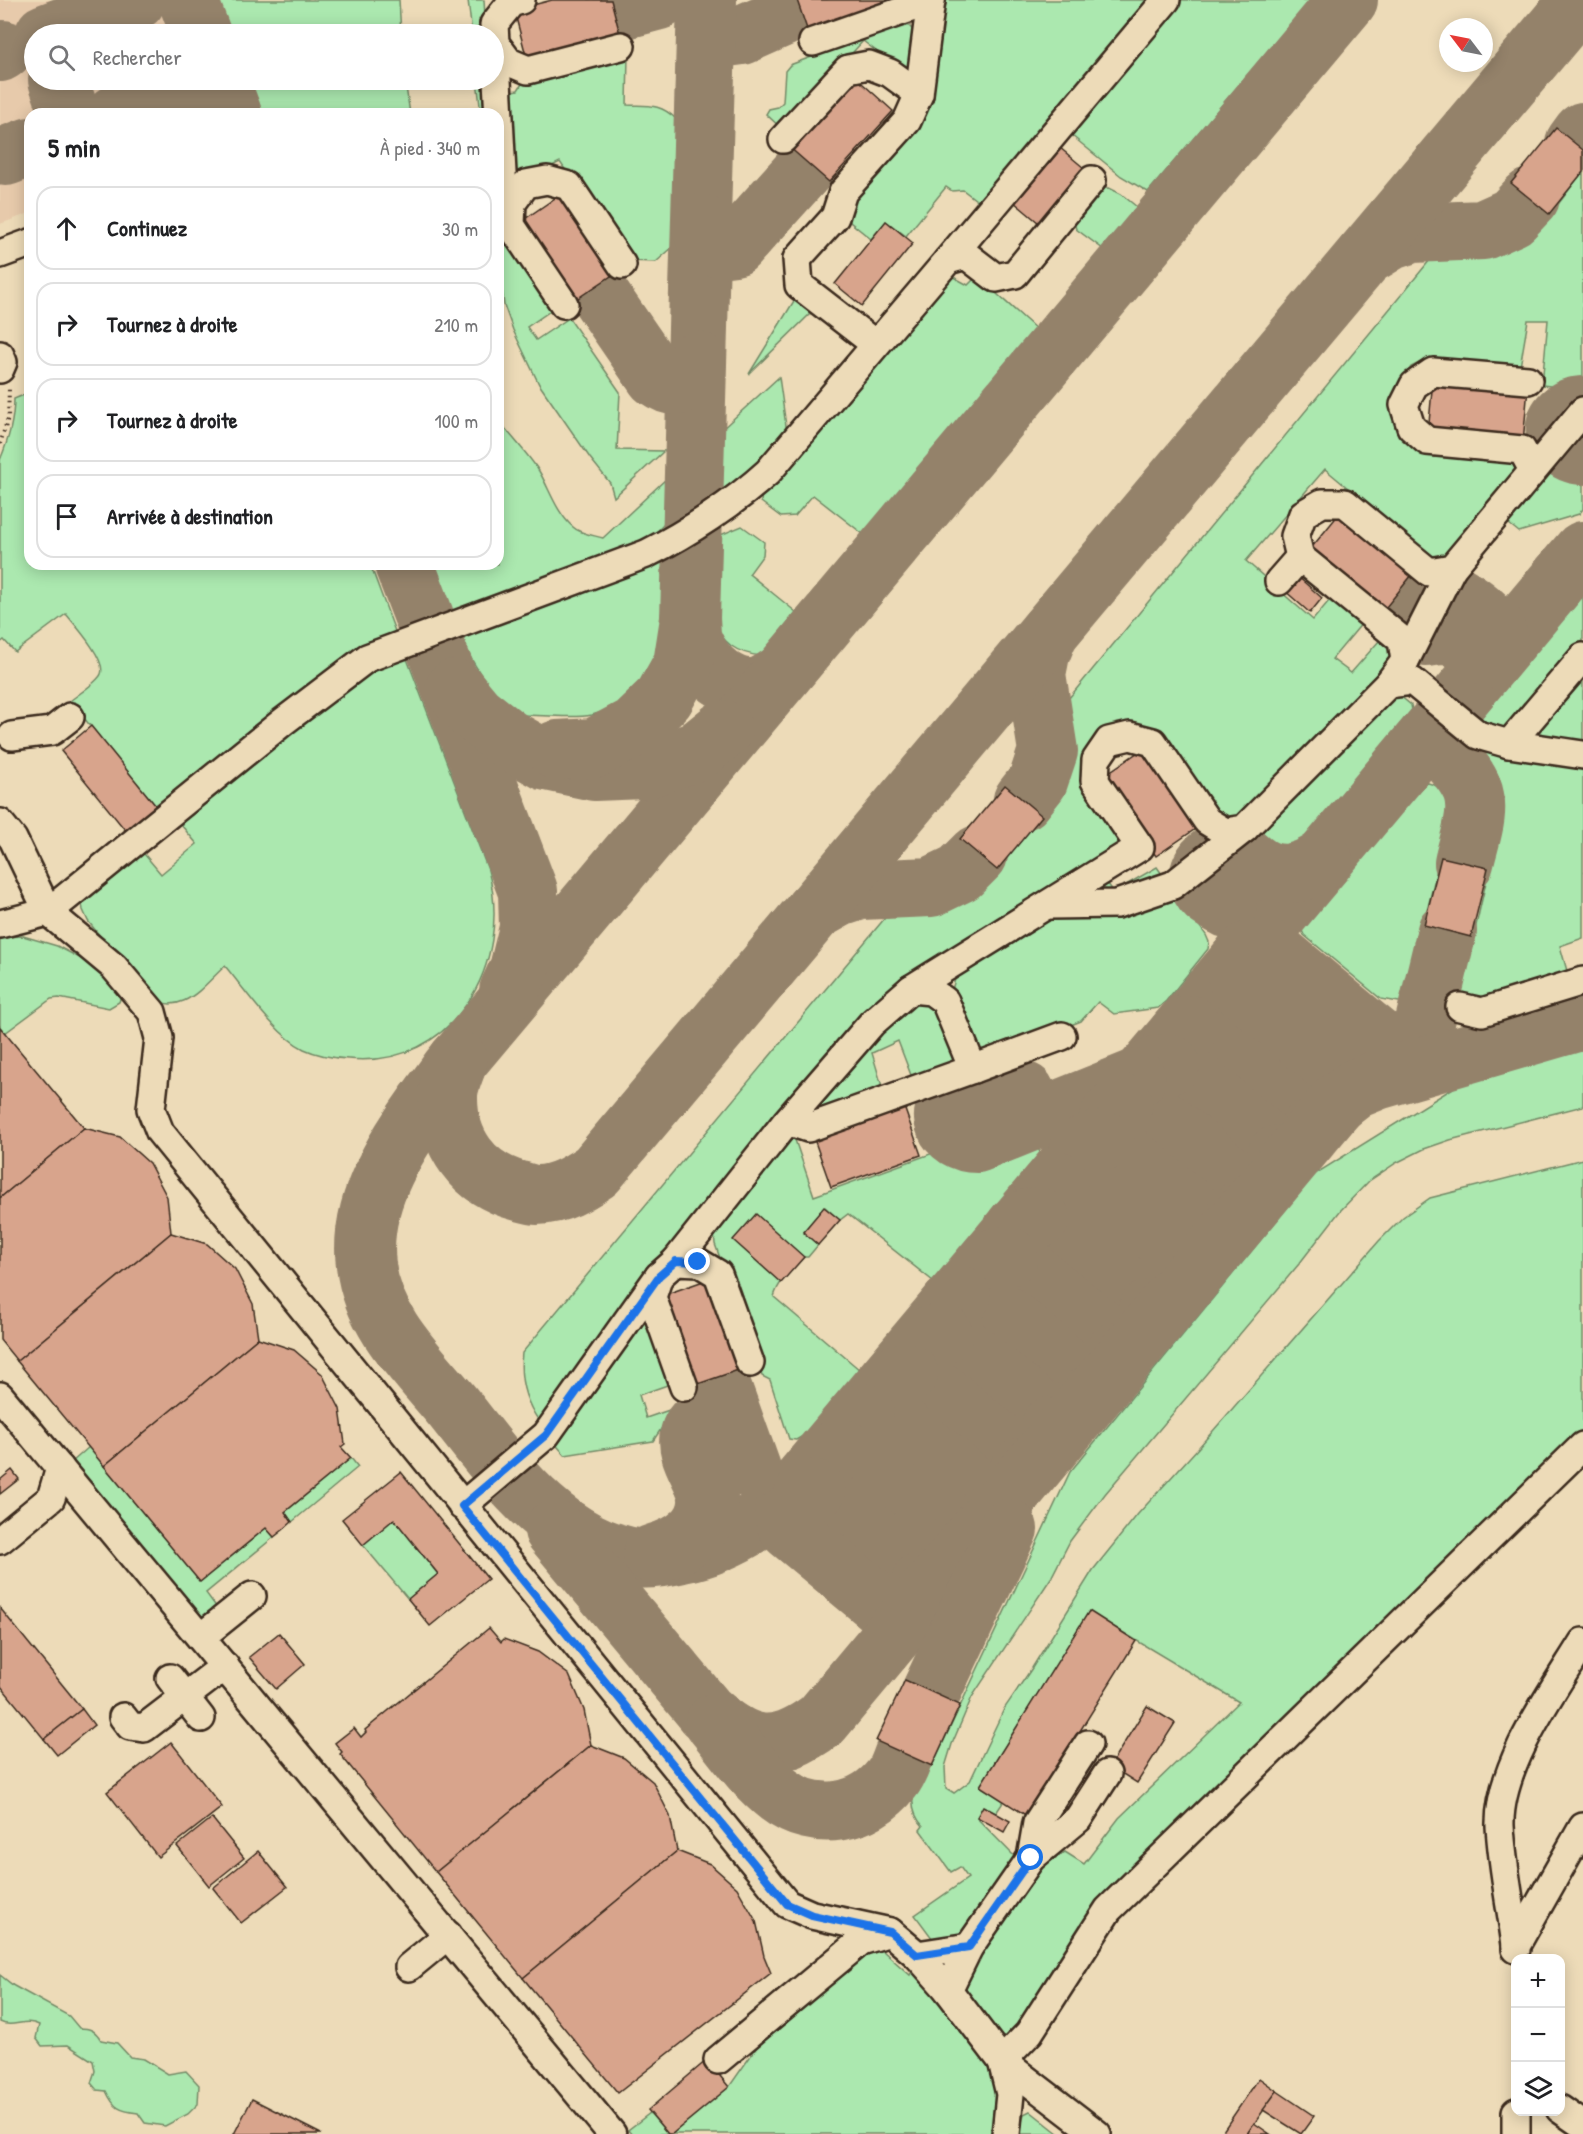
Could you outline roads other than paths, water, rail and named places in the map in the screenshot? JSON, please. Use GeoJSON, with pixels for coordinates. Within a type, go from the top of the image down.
{"type":"FeatureCollection","features":[{"type":"Feature","properties":{"kind":"lane"},"geometry":{"type":"LineString","coordinates":[[494,22],[511,3],[521,0]]}},
{"type":"Feature","properties":{"kind":"lane"},"geometry":{"type":"LineString","coordinates":[[813,42],[931,0],[919,94],[907,121],[843,192],[835,217],[797,259],[800,285],[874,344]]}},
{"type":"Feature","properties":{"kind":"lane"},"geometry":{"type":"LineString","coordinates":[[0,924],[48,912],[292,714],[366,658],[646,554],[747,491],[768,472],[1166,0]]}},
{"type":"Feature","properties":{"kind":"lane"},"geometry":{"type":"LineString","coordinates":[[504,49],[509,62],[528,70],[621,46]]}},
{"type":"Feature","properties":{"kind":"lane"},"geometry":{"type":"LineString","coordinates":[[783,140],[848,69],[869,65],[890,73],[919,94]]}},
{"type":"Feature","properties":{"kind":"lane"},"geometry":{"type":"LineString","coordinates":[[497,90],[498,108]]}},
{"type":"Feature","properties":{"kind":"lane"},"geometry":{"type":"LineString","coordinates":[[564,304],[511,225],[512,203],[526,184],[547,180],[569,186],[622,265]]}},
{"type":"Feature","properties":{"kind":"lane"},"geometry":{"type":"LineString","coordinates":[[948,260],[966,255],[996,278],[1015,274],[1092,180]]}},
{"type":"Feature","properties":{"kind":"lane"},"geometry":{"type":"LineString","coordinates":[[504,194],[512,203]]}},
{"type":"Feature","properties":{"kind":"lane"},"geometry":{"type":"LineString","coordinates":[[0,254],[24,245]]}},
{"type":"Feature","properties":{"kind":"lane"},"geometry":{"type":"LineString","coordinates":[[1528,380],[1433,372],[1414,385],[1404,405],[1411,427],[1427,441],[1522,450],[1533,470]]}},
{"type":"Feature","properties":{"kind":"lane"},"geometry":{"type":"LineString","coordinates":[[1048,905],[1117,904],[1173,885],[1244,829],[1388,684],[1405,661],[1452,568],[1583,411]]}},
{"type":"Feature","properties":{"kind":"lane"},"geometry":{"type":"LineString","coordinates":[[1405,661],[1402,640],[1300,557],[1295,536],[1303,514],[1322,503],[1345,503],[1429,572],[1452,568]]}},
{"type":"Feature","properties":{"kind":"lane"},"geometry":{"type":"LineString","coordinates":[[1279,581],[1300,557]]}},
{"type":"Feature","properties":{"kind":"lane"},"geometry":{"type":"LineString","coordinates":[[1509,744],[1583,657]]}},
{"type":"Feature","properties":{"kind":"lane"},"geometry":{"type":"LineString","coordinates":[[1388,684],[1412,681],[1478,735],[1509,744],[1583,755]]}},
{"type":"Feature","properties":{"kind":"lane"},"geometry":{"type":"LineString","coordinates":[[12,736],[52,731],[70,717]]}},
{"type":"Feature","properties":{"kind":"lane"},"geometry":{"type":"LineString","coordinates":[[462,1506],[546,1435],[668,1269],[787,1121],[872,1023],[911,989],[1140,847],[1095,781],[1096,760],[1109,741],[1130,736],[1153,742],[1207,821],[1225,832],[1244,829]]}},
{"type":"Feature","properties":{"kind":"lane"},"geometry":{"type":"LineString","coordinates":[[0,824],[13,839],[48,912],[114,967],[152,1012],[159,1038],[151,1109],[160,1132],[787,1904],[812,1915],[890,1932],[917,1955],[948,1990],[1002,2061],[1097,2134]]}},
{"type":"Feature","properties":{"kind":"lane"},"geometry":{"type":"LineString","coordinates":[[1460,1007],[1482,1012],[1583,981]]}},
{"type":"Feature","properties":{"kind":"lane"},"geometry":{"type":"LineString","coordinates":[[911,989],[931,991],[945,1001],[973,1069]]}},
{"type":"Feature","properties":{"kind":"lane"},"geometry":{"type":"LineString","coordinates":[[787,1121],[808,1128],[1062,1036]]}},
{"type":"Feature","properties":{"kind":"lane"},"geometry":{"type":"LineString","coordinates":[[684,1387],[652,1297],[668,1269],[698,1262],[718,1274],[750,1363]]}},
{"type":"Feature","properties":{"kind":"lane"},"geometry":{"type":"LineString","coordinates":[[0,1396],[448,1935],[607,2132]]}},
{"type":"Feature","properties":{"kind":"lane"},"geometry":{"type":"LineString","coordinates":[[1002,2061],[1029,2033],[1108,1910],[1583,1446]]}},
{"type":"Feature","properties":{"kind":"lane"},"geometry":{"type":"LineString","coordinates":[[0,1540],[45,1512],[60,1468]]}},
{"type":"Feature","properties":{"kind":"lane"},"geometry":{"type":"LineString","coordinates":[[201,1637],[252,1596]]}},
{"type":"Feature","properties":{"kind":"lane"},"geometry":{"type":"LineString","coordinates":[[1516,1952],[1500,1824],[1504,1794],[1517,1756],[1538,1715],[1583,1642]]}},
{"type":"Feature","properties":{"kind":"lane"},"geometry":{"type":"LineString","coordinates":[[123,1717],[130,1726],[144,1728],[225,1666]]}},
{"type":"Feature","properties":{"kind":"lane"},"geometry":{"type":"LineString","coordinates":[[1031,1858],[1037,1823],[1088,1744]]}},
{"type":"Feature","properties":{"kind":"lane"},"geometry":{"type":"LineString","coordinates":[[948,1990],[969,1947],[1031,1858],[1078,1819],[1107,1774]]}},
{"type":"Feature","properties":{"kind":"lane"},"geometry":{"type":"LineString","coordinates":[[1516,1952],[1583,1827]]}},
{"type":"Feature","properties":{"kind":"lane"},"geometry":{"type":"LineString","coordinates":[[718,2060],[861,1941],[890,1932]]}},
{"type":"Feature","properties":{"kind":"lane"},"geometry":{"type":"LineString","coordinates":[[409,1967],[448,1935]]}},
{"type":"Feature","properties":{"kind":"lane"},"geometry":{"type":"LineString","coordinates":[[917,1955],[969,1947]]}},
{"type":"Feature","properties":{"kind":"lane"},"geometry":{"type":"LineString","coordinates":[[1002,2061],[1010,2094],[1006,2134]]}},
{"type":"Feature","properties":{"kind":"lane"},"geometry":{"type":"LineString","coordinates":[[1565,2112],[1583,2125]]}},
{"type":"Feature","properties":{"kind":"lane"},"geometry":{"type":"LineString","coordinates":[[1516,2116],[1516,2134]]}}]}
